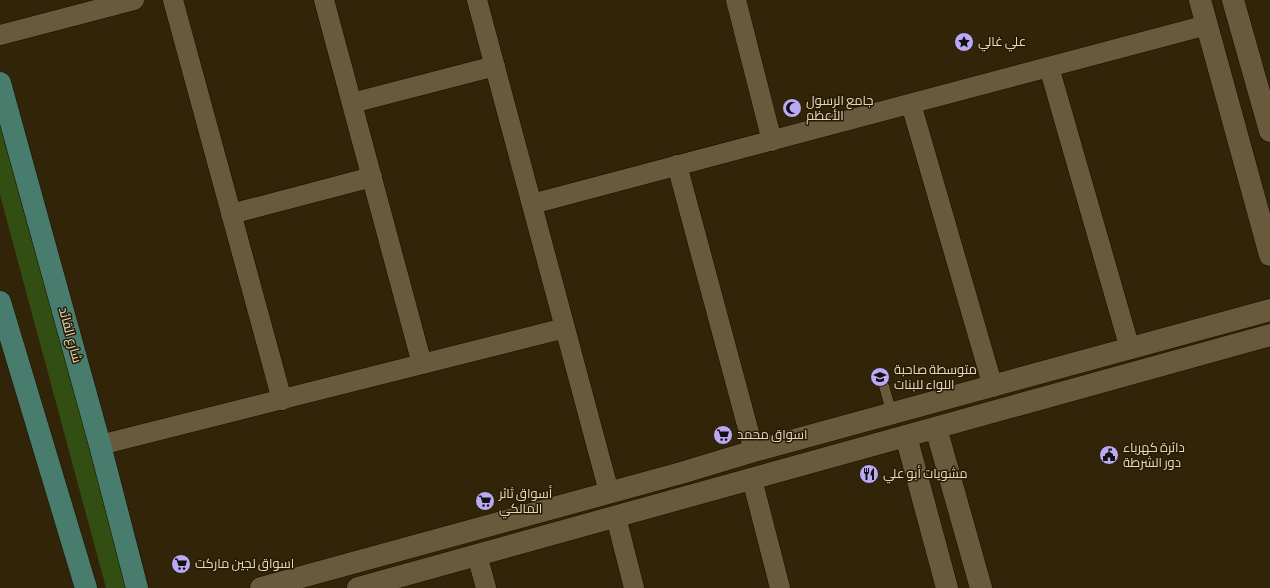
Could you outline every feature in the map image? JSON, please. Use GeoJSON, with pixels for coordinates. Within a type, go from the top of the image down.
{"type":"FeatureCollection","features":[{"type":"Feature","properties":{"kind":"main road","name":"شارع القائد"},"geometry":{"type":"LineString","coordinates":[[0,83],[100,445],[137,588]]}},
{"type":"Feature","properties":{"kind":"main road"},"geometry":{"type":"LineString","coordinates":[[0,302],[81,587]]}},
{"type":"Feature","properties":{"kind":"street"},"geometry":{"type":"LineString","coordinates":[[0,35],[134,0]]}},
{"type":"Feature","properties":{"kind":"street"},"geometry":{"type":"LineString","coordinates":[[173,0],[282,400]]}},
{"type":"Feature","properties":{"kind":"street"},"geometry":{"type":"LineString","coordinates":[[324,0],[422,364]]}},
{"type":"Feature","properties":{"kind":"street"},"geometry":{"type":"LineString","coordinates":[[477,0],[610,492]]}},
{"type":"Feature","properties":{"kind":"street"},"geometry":{"type":"LineString","coordinates":[[1200,0],[1270,254]]}},
{"type":"Feature","properties":{"kind":"street"},"geometry":{"type":"LineString","coordinates":[[1233,0],[1267,122],[1234,121]]}},
{"type":"Feature","properties":{"kind":"street"},"geometry":{"type":"LineString","coordinates":[[740,1],[772,141]]}},
{"type":"Feature","properties":{"kind":"street"},"geometry":{"type":"LineString","coordinates":[[532,204],[1207,25]]}},
{"type":"Feature","properties":{"kind":"street"},"geometry":{"type":"LineString","coordinates":[[352,103],[495,66]]}},
{"type":"Feature","properties":{"kind":"street"},"geometry":{"type":"LineString","coordinates":[[1049,67],[1130,349]]}},
{"type":"Feature","properties":{"kind":"street"},"geometry":{"type":"LineString","coordinates":[[911,104],[992,387]]}},
{"type":"Feature","properties":{"kind":"street"},"geometry":{"type":"LineString","coordinates":[[677,165],[754,451]]}},
{"type":"Feature","properties":{"kind":"street"},"geometry":{"type":"LineString","coordinates":[[231,214],[372,177]]}},
{"type":"Feature","properties":{"kind":"street"},"geometry":{"type":"LineString","coordinates":[[261,588],[754,451],[1261,313],[1264,337],[358,588]]}},
{"type":"Feature","properties":{"kind":"street"},"geometry":{"type":"LineString","coordinates":[[100,445],[565,328]]}},
{"type":"Feature","properties":{"kind":"street"},"geometry":{"type":"LineString","coordinates":[[936,428],[981,588]]}},
{"type":"Feature","properties":{"kind":"street"},"geometry":{"type":"LineString","coordinates":[[906,436],[947,588]]}},
{"type":"Feature","properties":{"kind":"street"},"geometry":{"type":"LineString","coordinates":[[681,472],[688,496]]}},
{"type":"Feature","properties":{"kind":"street"},"geometry":{"type":"LineString","coordinates":[[752,479],[780,588]]}},
{"type":"Feature","properties":{"kind":"street"},"geometry":{"type":"LineString","coordinates":[[616,517],[634,588]]}},
{"type":"Feature","properties":{"kind":"street"},"geometry":{"type":"LineString","coordinates":[[477,555],[486,588]]}},
{"type":"Feature","properties":{"kind":"lane"},"geometry":{"type":"LineString","coordinates":[[884,386],[892,414]]}},
{"type":"Feature","properties":{"kind":"green space"},"geometry":{"type":"Polygon","coordinates":[[[0,111],[129,588],[106,588],[0,195],[0,111]]]}},
{"type":"Feature","properties":{"kind":"place","name":"علي غالي"},"geometry":{"type":"Point","coordinates":[964,42]}},
{"type":"Feature","properties":{"kind":"place","name":"جامع الرسول الأعظم"},"geometry":{"type":"Point","coordinates":[792,108]}},
{"type":"Feature","properties":{"kind":"place","name":"متوسطة صاحبة اللواء للبنات"},"geometry":{"type":"Point","coordinates":[880,377]}},
{"type":"Feature","properties":{"kind":"place","name":"اسواق محمد"},"geometry":{"type":"Point","coordinates":[723,435]}},
{"type":"Feature","properties":{"kind":"place","name":"دائرة كهرباء دور الشرطة"},"geometry":{"type":"Point","coordinates":[1109,455]}},
{"type":"Feature","properties":{"kind":"place","name":"مشويات أبو علي"},"geometry":{"type":"Point","coordinates":[869,474]}},
{"type":"Feature","properties":{"kind":"place","name":"أسواق ثائر المالكي"},"geometry":{"type":"Point","coordinates":[485,501]}},
{"type":"Feature","properties":{"kind":"place","name":"اسواق لجين ماركت"},"geometry":{"type":"Point","coordinates":[181,564]}}]}
